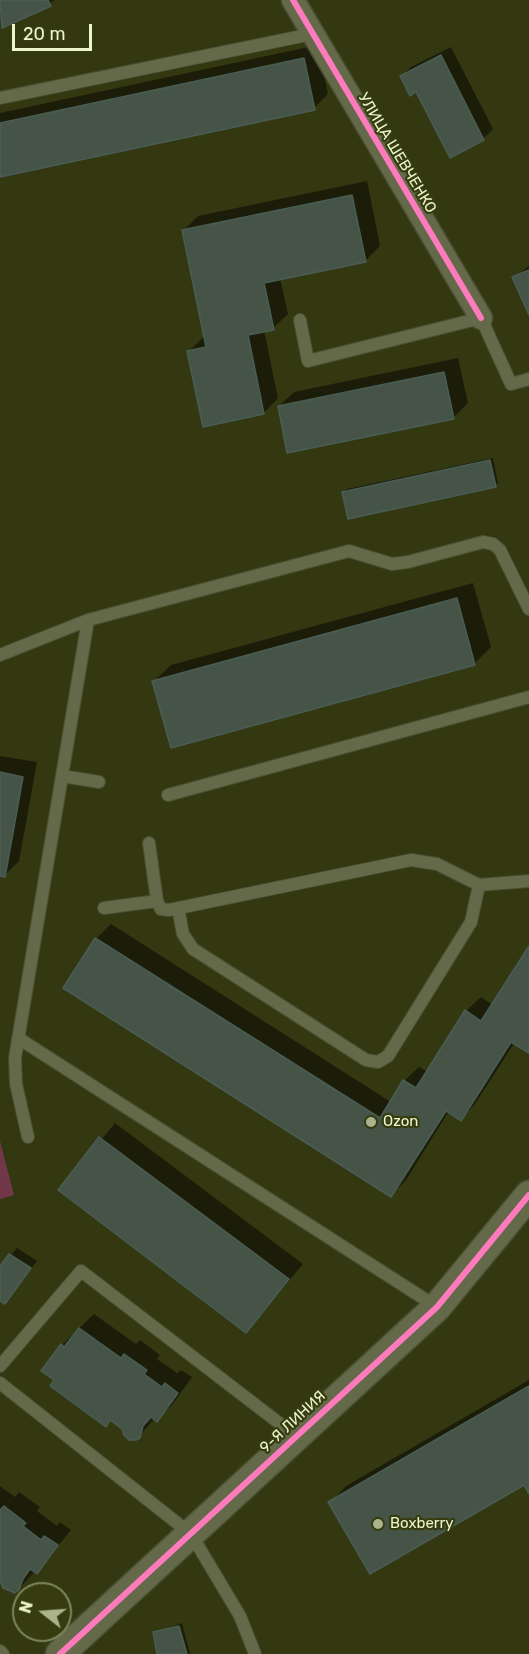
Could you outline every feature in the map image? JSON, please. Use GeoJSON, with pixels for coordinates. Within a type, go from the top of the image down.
{"type":"FeatureCollection","features":[{"type":"Feature","properties":{"kind":"street","name":"УЛИЦА ШЕВЧЕНКО"},"geometry":{"type":"LineString","coordinates":[[293,0],[481,318]]}},
{"type":"Feature","properties":{"kind":"street","name":"9-Я ЛИНИЯ"},"geometry":{"type":"LineString","coordinates":[[60,1654],[437,1306],[529,1195]]}},
{"type":"Feature","properties":{"kind":"lane"},"geometry":{"type":"LineString","coordinates":[[0,98],[312,34]]}},
{"type":"Feature","properties":{"kind":"lane"},"geometry":{"type":"LineString","coordinates":[[300,320],[308,361],[481,318],[511,384],[529,379]]}},
{"type":"Feature","properties":{"kind":"lane"},"geometry":{"type":"LineString","coordinates":[[0,655],[88,620],[349,551],[392,564],[408,562],[483,542],[493,544],[500,550],[529,609]]}},
{"type":"Feature","properties":{"kind":"lane"},"geometry":{"type":"LineString","coordinates":[[28,1137],[15,1071],[18,1038],[88,620]]}},
{"type":"Feature","properties":{"kind":"lane"},"geometry":{"type":"LineString","coordinates":[[168,795],[529,697]]}},
{"type":"Feature","properties":{"kind":"lane"},"geometry":{"type":"LineString","coordinates":[[62,776],[99,782]]}},
{"type":"Feature","properties":{"kind":"lane"},"geometry":{"type":"LineString","coordinates":[[149,843],[157,901],[161,909],[178,908],[411,860],[437,864],[479,885],[529,881]]}},
{"type":"Feature","properties":{"kind":"lane"},"geometry":{"type":"LineString","coordinates":[[178,908],[183,934],[193,949],[366,1060],[378,1062],[388,1056],[471,922],[479,885]]}},
{"type":"Feature","properties":{"kind":"lane"},"geometry":{"type":"LineString","coordinates":[[104,908],[157,901]]}},
{"type":"Feature","properties":{"kind":"lane"},"geometry":{"type":"LineString","coordinates":[[18,1038],[437,1306]]}},
{"type":"Feature","properties":{"kind":"lane"},"geometry":{"type":"LineString","coordinates":[[0,1366],[81,1271],[296,1436]]}},
{"type":"Feature","properties":{"kind":"lane"},"geometry":{"type":"LineString","coordinates":[[0,1383],[191,1534],[240,1616],[255,1654]]}},
{"type":"Feature","properties":{"kind":"shaded area"},"geometry":{"type":"Polygon","coordinates":[[[0,1141],[14,1195],[0,1199],[0,1141]]]}},
{"type":"Feature","properties":{"kind":"building"},"geometry":{"type":"Polygon","coordinates":[[[0,0],[48,0],[51,6],[2,28],[0,0]]]}},
{"type":"Feature","properties":{"kind":"building"},"geometry":{"type":"Polygon","coordinates":[[[441,55],[484,140],[450,158],[416,92],[410,96],[400,76],[441,55]]]}},
{"type":"Feature","properties":{"kind":"building"},"geometry":{"type":"Polygon","coordinates":[[[304,58],[315,110],[0,177],[0,123],[304,58]]]}},
{"type":"Feature","properties":{"kind":"building"},"geometry":{"type":"Polygon","coordinates":[[[352,195],[366,262],[264,283],[274,330],[248,335],[264,414],[203,427],[187,351],[206,347],[182,230],[352,195]]]}},
{"type":"Feature","properties":{"kind":"building"},"geometry":{"type":"Polygon","coordinates":[[[529,270],[529,315],[512,277],[529,270]]]}},
{"type":"Feature","properties":{"kind":"building"},"geometry":{"type":"Polygon","coordinates":[[[444,372],[454,419],[287,453],[278,406],[444,372]]]}},
{"type":"Feature","properties":{"kind":"building"},"geometry":{"type":"Polygon","coordinates":[[[490,460],[496,487],[348,519],[342,492],[490,460]]]}},
{"type":"Feature","properties":{"kind":"building"},"geometry":{"type":"Polygon","coordinates":[[[457,598],[475,665],[171,748],[152,681],[457,598]]]}},
{"type":"Feature","properties":{"kind":"building"},"geometry":{"type":"Polygon","coordinates":[[[0,772],[23,777],[5,877],[0,876],[0,772]]]}},
{"type":"Feature","properties":{"kind":"building"},"geometry":{"type":"Polygon","coordinates":[[[95,938],[380,1118],[403,1080],[416,1088],[465,1010],[481,1021],[529,946],[529,1053],[511,1042],[461,1121],[446,1111],[391,1197],[63,988],[95,938]]]}},
{"type":"Feature","properties":{"kind":"building"},"geometry":{"type":"Polygon","coordinates":[[[99,1137],[289,1279],[246,1333],[58,1190],[99,1137]]]}},
{"type":"Feature","properties":{"kind":"building"},"geometry":{"type":"Polygon","coordinates":[[[9,1254],[31,1268],[5,1304],[0,1301],[0,1266],[9,1254]]]}},
{"type":"Feature","properties":{"kind":"building"},"geometry":{"type":"Polygon","coordinates":[[[79,1328],[121,1358],[124,1354],[147,1370],[144,1374],[162,1387],[165,1383],[178,1393],[157,1422],[151,1417],[143,1426],[140,1438],[129,1440],[122,1429],[110,1420],[106,1427],[50,1386],[54,1380],[41,1371],[61,1344],[64,1347],[79,1328]]]}},
{"type":"Feature","properties":{"kind":"building"},"geometry":{"type":"Polygon","coordinates":[[[529,1386],[529,1494],[524,1485],[370,1574],[328,1502],[529,1386]]]}},
{"type":"Feature","properties":{"kind":"building"},"geometry":{"type":"Polygon","coordinates":[[[4,1506],[26,1523],[23,1526],[41,1540],[44,1536],[58,1545],[37,1574],[30,1569],[22,1582],[12,1582],[12,1592],[3,1588],[0,1580],[0,1510],[4,1506]]]}},
{"type":"Feature","properties":{"kind":"building"},"geometry":{"type":"Polygon","coordinates":[[[179,1626],[187,1654],[157,1654],[153,1632],[179,1626]]]}},
{"type":"Feature","properties":{"kind":"cycle path"},"geometry":{"type":"LineString","coordinates":[[293,0],[481,318]]}},
{"type":"Feature","properties":{"kind":"cycle path"},"geometry":{"type":"LineString","coordinates":[[60,1654],[437,1307],[529,1195]]}},
{"type":"Feature","properties":{"kind":"place","name":"Ozon"},"geometry":{"type":"Point","coordinates":[371,1122]}},
{"type":"Feature","properties":{"kind":"place","name":"Boxberry"},"geometry":{"type":"Point","coordinates":[378,1524]}}]}
